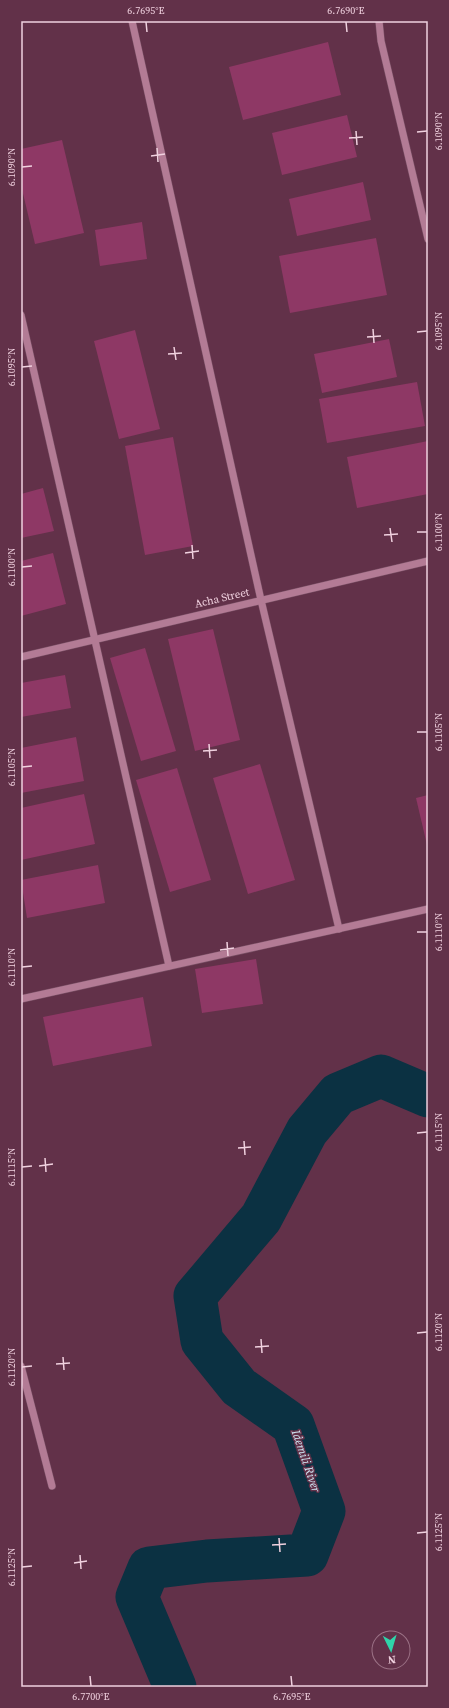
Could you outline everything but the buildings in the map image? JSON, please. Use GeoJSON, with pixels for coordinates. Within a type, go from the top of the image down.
{"type":"FeatureCollection","features":[{"type":"Feature","properties":{"kind":"street"},"geometry":{"type":"LineString","coordinates":[[132,21],[261,600],[340,929]]}},
{"type":"Feature","properties":{"kind":"street"},"geometry":{"type":"LineString","coordinates":[[379,21],[381,41],[428,239]]}},
{"type":"Feature","properties":{"kind":"street"},"geometry":{"type":"LineString","coordinates":[[21,314],[169,966]]}},
{"type":"Feature","properties":{"kind":"street","name":"Acha Street"},"geometry":{"type":"LineString","coordinates":[[21,657],[428,561]]}},
{"type":"Feature","properties":{"kind":"street"},"geometry":{"type":"LineString","coordinates":[[21,998],[428,909]]}},
{"type":"Feature","properties":{"kind":"street"},"geometry":{"type":"LineString","coordinates":[[21,1366],[52,1486]]}},
{"type":"Feature","properties":{"kind":"waterway","name":"Idemili River"},"geometry":{"type":"LineString","coordinates":[[175,1687],[137,1597],[149,1568],[207,1561],[307,1555],[324,1511],[293,1425],[239,1387],[202,1341],[195,1296],[261,1218],[307,1131],[338,1094],[381,1076],[428,1096]]}}]}
